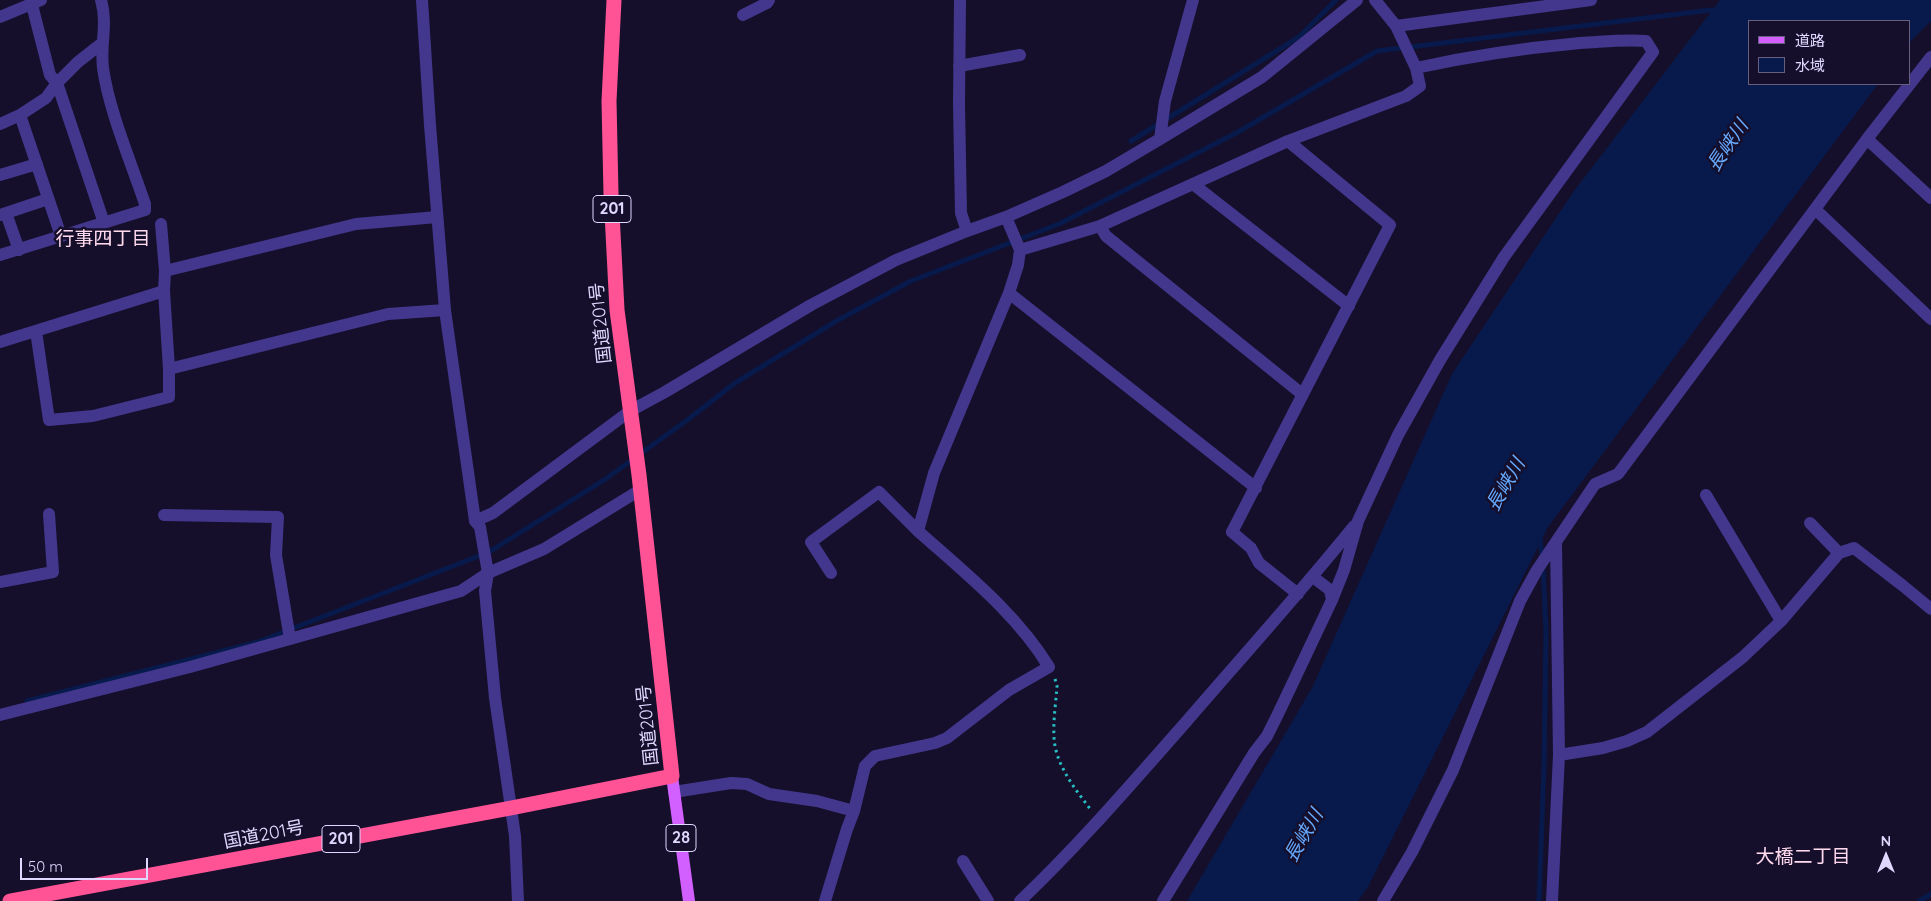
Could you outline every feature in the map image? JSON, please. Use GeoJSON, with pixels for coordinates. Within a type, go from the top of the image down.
{"type":"FeatureCollection","features":[{"type":"Feature","properties":{"kind":"highway","name":"国道201号"},"geometry":{"type":"LineString","coordinates":[[10,901],[50,897],[672,776],[631,414],[617,310],[609,101],[614,0]]}},
{"type":"Feature","properties":{"kind":"main road","name":"28"},"geometry":{"type":"LineString","coordinates":[[672,776],[689,901]]}},
{"type":"Feature","properties":{"kind":"street"},"geometry":{"type":"LineString","coordinates":[[0,256],[145,210],[145,204],[109,97],[103,68],[101,44],[105,29],[101,0]]}},
{"type":"Feature","properties":{"kind":"street"},"geometry":{"type":"LineString","coordinates":[[422,0],[444,310],[477,524],[487,569],[485,591],[495,698],[515,836],[518,901]]}},
{"type":"Feature","properties":{"kind":"street"},"geometry":{"type":"LineString","coordinates":[[743,15],[767,3],[769,0]]}},
{"type":"Feature","properties":{"kind":"street"},"geometry":{"type":"LineString","coordinates":[[960,0],[961,213],[967,231]]}},
{"type":"Feature","properties":{"kind":"street"},"geometry":{"type":"LineString","coordinates":[[1160,139],[1165,101],[1193,0]]}},
{"type":"Feature","properties":{"kind":"street"},"geometry":{"type":"LineString","coordinates":[[477,524],[631,414],[811,305],[896,260],[967,231],[1008,222],[1106,171],[1160,139],[1262,77],[1357,0]]}},
{"type":"Feature","properties":{"kind":"street"},"geometry":{"type":"LineString","coordinates":[[1020,250],[1100,226],[1288,141],[1406,96],[1420,86],[1416,68],[1398,31],[1376,0]]}},
{"type":"Feature","properties":{"kind":"street"},"geometry":{"type":"LineString","coordinates":[[1398,31],[1591,0]]}},
{"type":"Feature","properties":{"kind":"street"},"geometry":{"type":"LineString","coordinates":[[0,17],[36,2],[50,75],[57,83],[104,223]]}},
{"type":"Feature","properties":{"kind":"street"},"geometry":{"type":"LineString","coordinates":[[1163,901],[1266,736],[1332,600],[1344,570],[1358,521],[1398,435],[1426,385],[1504,257],[1652,52],[1646,42],[1628,40],[1554,45],[1451,60],[1416,68]]}},
{"type":"Feature","properties":{"kind":"street"},"geometry":{"type":"LineString","coordinates":[[0,124],[20,115],[46,98],[57,83],[78,62],[101,44]]}},
{"type":"Feature","properties":{"kind":"street"},"geometry":{"type":"LineString","coordinates":[[959,66],[1020,55]]}},
{"type":"Feature","properties":{"kind":"street"},"geometry":{"type":"LineString","coordinates":[[1911,83],[1931,57]]}},
{"type":"Feature","properties":{"kind":"street"},"geometry":{"type":"LineString","coordinates":[[1383,901],[1412,852],[1453,770],[1520,601],[1556,542],[1595,484],[1618,474],[1909,85]]}},
{"type":"Feature","properties":{"kind":"street"},"geometry":{"type":"LineString","coordinates":[[20,115],[61,236]]}},
{"type":"Feature","properties":{"kind":"street"},"geometry":{"type":"LineString","coordinates":[[1868,139],[1931,198]]}},
{"type":"Feature","properties":{"kind":"street"},"geometry":{"type":"LineString","coordinates":[[1288,141],[1390,225],[1232,532],[1251,548],[1259,562],[1298,594]]}},
{"type":"Feature","properties":{"kind":"street"},"geometry":{"type":"LineString","coordinates":[[0,176],[37,164]]}},
{"type":"Feature","properties":{"kind":"street"},"geometry":{"type":"LineString","coordinates":[[1193,184],[1348,306]]}},
{"type":"Feature","properties":{"kind":"street"},"geometry":{"type":"LineString","coordinates":[[19,250],[3,214],[48,199]]}},
{"type":"Feature","properties":{"kind":"street"},"geometry":{"type":"LineString","coordinates":[[1815,209],[1931,319]]}},
{"type":"Feature","properties":{"kind":"street"},"geometry":{"type":"LineString","coordinates":[[165,271],[356,224],[436,217]]}},
{"type":"Feature","properties":{"kind":"street"},"geometry":{"type":"LineString","coordinates":[[918,531],[934,473],[1009,292],[1018,264],[1020,250],[1008,222]]}},
{"type":"Feature","properties":{"kind":"street"},"geometry":{"type":"LineString","coordinates":[[36,331],[49,420],[93,416],[169,397],[164,290],[165,271],[161,224]]}},
{"type":"Feature","properties":{"kind":"street"},"geometry":{"type":"LineString","coordinates":[[1100,226],[1106,236],[1302,394]]}},
{"type":"Feature","properties":{"kind":"street"},"geometry":{"type":"LineString","coordinates":[[0,342],[164,290]]}},
{"type":"Feature","properties":{"kind":"street"},"geometry":{"type":"LineString","coordinates":[[1009,292],[1256,488]]}},
{"type":"Feature","properties":{"kind":"street"},"geometry":{"type":"LineString","coordinates":[[169,369],[388,314],[444,310]]}},
{"type":"Feature","properties":{"kind":"street"},"geometry":{"type":"LineString","coordinates":[[0,715],[290,639],[461,591],[487,569],[544,549],[639,482]]}},
{"type":"Feature","properties":{"kind":"street"},"geometry":{"type":"LineString","coordinates":[[825,901],[854,811],[866,766],[875,756],[935,743],[947,738],[1009,690],[1049,667],[1022,629],[1005,610],[918,531],[879,492],[811,542],[831,573]]}},
{"type":"Feature","properties":{"kind":"street"},"geometry":{"type":"LineString","coordinates":[[1706,495],[1780,621]]}},
{"type":"Feature","properties":{"kind":"street"},"geometry":{"type":"LineString","coordinates":[[0,582],[53,572],[49,514]]}},
{"type":"Feature","properties":{"kind":"street"},"geometry":{"type":"LineString","coordinates":[[164,515],[278,517],[276,555],[290,639]]}},
{"type":"Feature","properties":{"kind":"street"},"geometry":{"type":"LineString","coordinates":[[1020,901],[1099,820],[1313,577],[1358,521]]}},
{"type":"Feature","properties":{"kind":"street"},"geometry":{"type":"LineString","coordinates":[[1810,523],[1839,553]]}},
{"type":"Feature","properties":{"kind":"street"},"geometry":{"type":"LineString","coordinates":[[1552,901],[1558,755],[1556,542]]}},
{"type":"Feature","properties":{"kind":"street"},"geometry":{"type":"LineString","coordinates":[[1558,755],[1603,748],[1627,741],[1647,732],[1744,657],[1780,621],[1839,553],[1854,548],[1931,609]]}},
{"type":"Feature","properties":{"kind":"street"},"geometry":{"type":"LineString","coordinates":[[1313,577],[1330,590],[1332,600]]}},
{"type":"Feature","properties":{"kind":"street"},"geometry":{"type":"LineString","coordinates":[[674,792],[731,783],[747,784],[769,794],[817,801],[854,811]]}},
{"type":"Feature","properties":{"kind":"street"},"geometry":{"type":"LineString","coordinates":[[963,860],[988,901]]}},
{"type":"Feature","properties":{"kind":"path"},"geometry":{"type":"LineString","coordinates":[[1049,667],[1054,675],[1057,686],[1054,738],[1057,752],[1069,780],[1099,820]]}},
{"type":"Feature","properties":{"kind":"water","name":"長峡川"},"geometry":{"type":"Polygon","coordinates":[[[1720,0],[1931,0],[1931,21],[1911,41],[1911,20],[1748,20],[1748,85],[1877,85],[1548,527],[1368,887],[1358,901],[1187,901],[1312,688],[1452,374],[1574,191],[1720,0]]]}},
{"type":"Feature","properties":{"kind":"waterway"},"geometry":{"type":"LineString","coordinates":[[1131,141],[1299,37],[1336,0]]}},
{"type":"Feature","properties":{"kind":"waterway"},"geometry":{"type":"LineString","coordinates":[[27,701],[258,642],[489,552],[604,480],[735,383],[838,320],[911,281],[1059,224],[1238,132],[1377,51],[1711,10],[1717,11]]}},
{"type":"Feature","properties":{"kind":"waterway"},"geometry":{"type":"LineString","coordinates":[[1540,537],[1542,558]]}},
{"type":"Feature","properties":{"kind":"waterway"},"geometry":{"type":"LineString","coordinates":[[1539,901],[1546,632],[1543,567]]}},
{"type":"Feature","properties":{"kind":"waterway"},"geometry":{"type":"LineString","coordinates":[[1919,901],[1931,894]]}},
{"type":"Feature","properties":{"kind":"district","name":"行事四丁目"},"geometry":{"type":"Point","coordinates":[103,239]}},
{"type":"Feature","properties":{"kind":"district","name":"大橋二丁目"},"geometry":{"type":"Point","coordinates":[1803,857]}}]}
